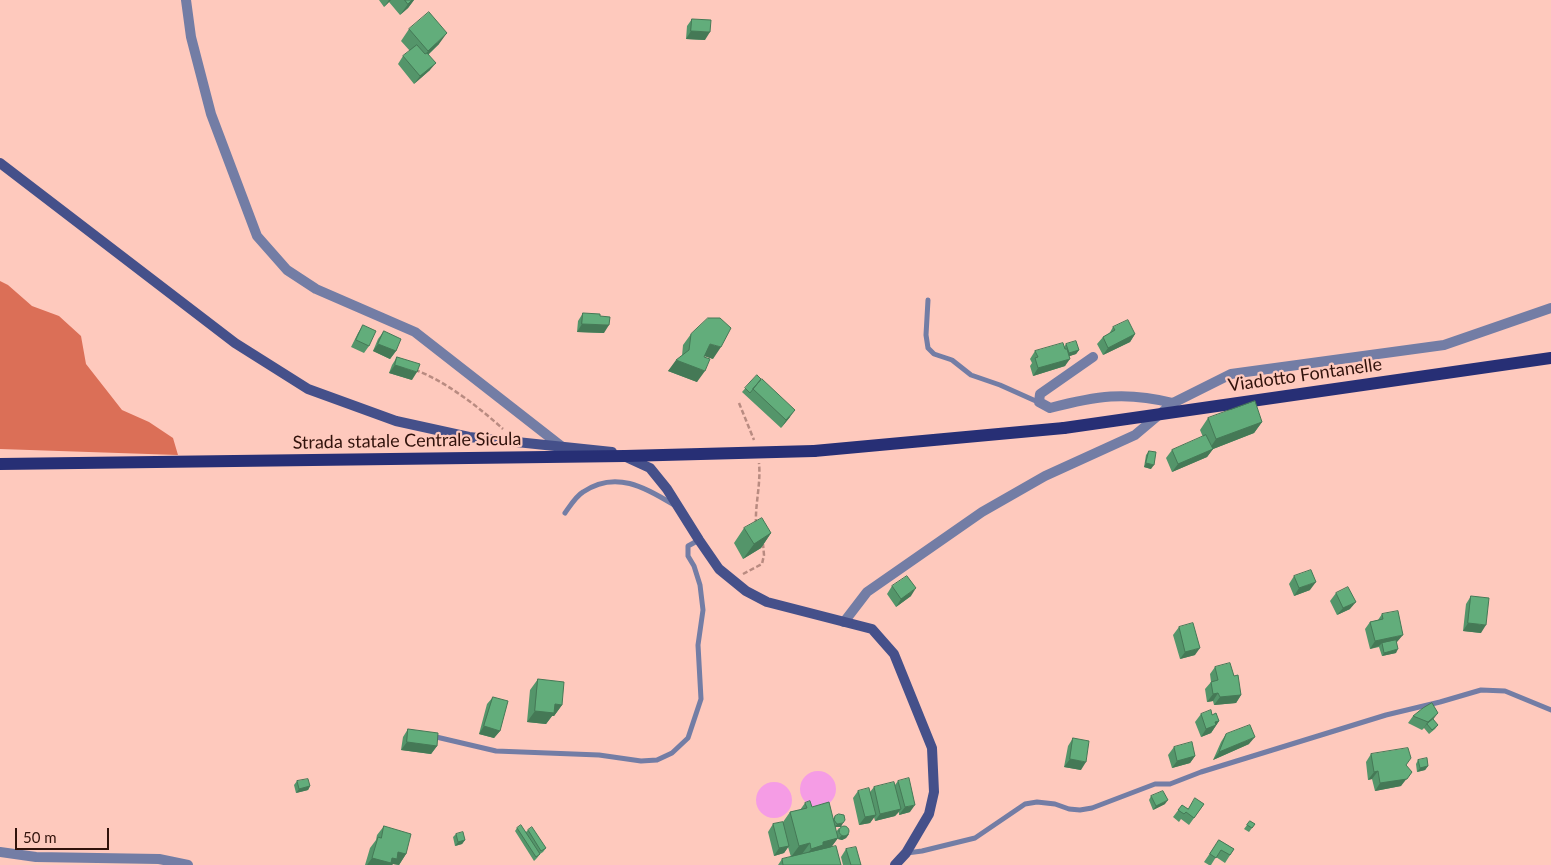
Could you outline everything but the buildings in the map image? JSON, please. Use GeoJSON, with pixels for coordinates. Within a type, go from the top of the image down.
{"type":"FeatureCollection","features":[{"type":"Feature","properties":{"kind":"main road"},"geometry":{"type":"LineString","coordinates":[[0,163],[235,343],[308,389],[396,421],[469,437],[607,451],[629,458],[650,468],[667,489],[720,569],[746,591],[767,602],[872,629],[894,654],[932,748],[934,792],[929,814],[906,853],[896,865]]}},
{"type":"Feature","properties":{"kind":"main road","name":"Viadotto Fontanelle"},"geometry":{"type":"LineString","coordinates":[[814,451],[1064,428],[1551,358]]}},
{"type":"Feature","properties":{"kind":"main road","name":"Strada statale Centrale Sicula"},"geometry":{"type":"LineString","coordinates":[[0,464],[625,456],[814,451]]}},
{"type":"Feature","properties":{"kind":"street"},"geometry":{"type":"LineString","coordinates":[[186,0],[191,37],[211,114],[257,236],[287,270],[316,289],[415,332],[561,446]]}},
{"type":"Feature","properties":{"kind":"street"},"geometry":{"type":"LineString","coordinates":[[844,622],[867,592],[982,512],[1045,476],[1135,435],[1173,403],[1187,394],[1231,374],[1444,345],[1551,308]]}},
{"type":"Feature","properties":{"kind":"street"},"geometry":{"type":"LineString","coordinates":[[1093,357],[1040,394],[1039,402],[1050,408],[1090,398],[1115,395],[1153,398],[1173,403]]}},
{"type":"Feature","properties":{"kind":"street"},"geometry":{"type":"LineString","coordinates":[[0,852],[36,857],[159,859],[188,865]]}},
{"type":"Feature","properties":{"kind":"lane"},"geometry":{"type":"LineString","coordinates":[[928,300],[926,336],[928,348],[934,354],[952,360],[970,375],[1000,385],[1039,402]]}},
{"type":"Feature","properties":{"kind":"lane"},"geometry":{"type":"LineString","coordinates":[[565,513],[582,492],[606,481],[625,481],[644,488],[681,510]]}},
{"type":"Feature","properties":{"kind":"lane"},"geometry":{"type":"LineString","coordinates":[[430,736],[496,751],[599,754],[641,761],[657,760],[672,753],[688,738],[701,699],[698,645],[703,610],[700,585],[694,566],[688,556],[688,546],[699,540]]}},
{"type":"Feature","properties":{"kind":"lane"},"geometry":{"type":"LineString","coordinates":[[906,853],[975,838],[1025,804],[1037,802],[1080,810],[1092,808],[1155,784],[1170,784],[1200,772],[1386,714],[1440,702],[1481,690],[1505,691],[1551,710]]}},
{"type":"Feature","properties":{"kind":"path"},"geometry":{"type":"LineString","coordinates":[[410,368],[426,374],[480,410],[517,442]]}},
{"type":"Feature","properties":{"kind":"path"},"geometry":{"type":"LineString","coordinates":[[740,403],[754,442]]}},
{"type":"Feature","properties":{"kind":"path"},"geometry":{"type":"LineString","coordinates":[[758,457],[760,465],[759,483],[755,509],[756,524],[759,532]]}},
{"type":"Feature","properties":{"kind":"path"},"geometry":{"type":"LineString","coordinates":[[733,580],[762,564],[764,547],[761,539]]}},
{"type":"Feature","properties":{"kind":"shaded area"},"geometry":{"type":"Polygon","coordinates":[[[0,281],[8,285],[32,306],[59,316],[81,336],[86,364],[122,410],[149,422],[173,438],[178,455],[0,449],[0,281]]]}},
{"type":"Feature","properties":{"kind":"shaded area"},"geometry":{"type":"Polygon","coordinates":[[[818,771],[825,772],[831,776],[835,782],[835,796],[831,802],[825,806],[818,807],[811,806],[805,802],[801,796],[800,789],[801,782],[805,776],[811,772],[818,771]]]}},
{"type":"Feature","properties":{"kind":"shaded area"},"geometry":{"type":"Polygon","coordinates":[[[774,782],[781,783],[787,787],[791,793],[791,807],[787,813],[781,817],[774,818],[767,817],[761,813],[757,807],[756,800],[757,793],[761,787],[767,783],[774,782]]]}}]}
